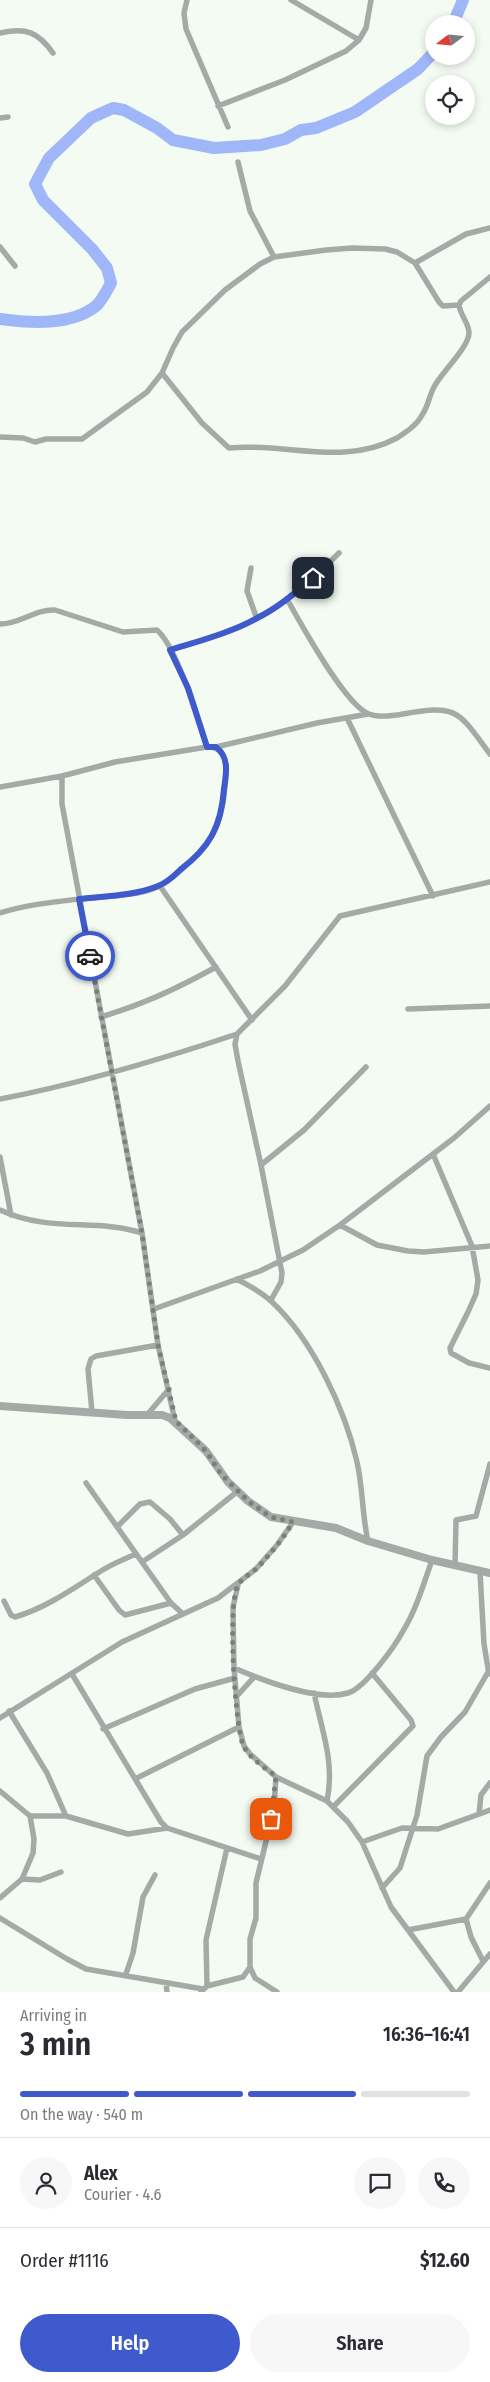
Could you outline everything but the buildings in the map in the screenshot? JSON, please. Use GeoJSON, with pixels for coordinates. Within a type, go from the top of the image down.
{"type":"FeatureCollection","features":[{"type":"Feature","properties":{"kind":"street"},"geometry":{"type":"LineString","coordinates":[[187,0],[184,13],[186,29],[228,127]]}},
{"type":"Feature","properties":{"kind":"street"},"geometry":{"type":"LineString","coordinates":[[291,0],[359,40]]}},
{"type":"Feature","properties":{"kind":"street"},"geometry":{"type":"LineString","coordinates":[[218,106],[285,80],[346,51],[359,40],[366,28],[371,0]]}},
{"type":"Feature","properties":{"kind":"street"},"geometry":{"type":"LineString","coordinates":[[0,33],[24,31],[36,34],[53,53]]}},
{"type":"Feature","properties":{"kind":"street"},"geometry":{"type":"LineString","coordinates":[[0,118],[8,117]]}},
{"type":"Feature","properties":{"kind":"street"},"geometry":{"type":"LineString","coordinates":[[238,162],[250,211],[274,257]]}},
{"type":"Feature","properties":{"kind":"street"},"geometry":{"type":"LineString","coordinates":[[415,263],[466,234],[490,228]]}},
{"type":"Feature","properties":{"kind":"street"},"geometry":{"type":"LineString","coordinates":[[0,247],[15,266]]}},
{"type":"Feature","properties":{"kind":"street"},"geometry":{"type":"LineString","coordinates":[[0,437],[23,438],[35,442],[46,439],[82,439],[133,404],[147,392],[162,373],[173,348],[193,320],[231,285],[260,264],[274,257],[326,250],[385,249],[405,255],[415,263],[438,302],[444,306],[459,305]]}},
{"type":"Feature","properties":{"kind":"street"},"geometry":{"type":"LineString","coordinates":[[459,305],[461,301],[490,277]]}},
{"type":"Feature","properties":{"kind":"street"},"geometry":{"type":"LineString","coordinates":[[162,373],[202,423],[228,448],[326,452],[372,449],[412,428],[422,415],[434,387],[468,340],[468,326],[459,305]]}},
{"type":"Feature","properties":{"kind":"street"},"geometry":{"type":"LineString","coordinates":[[170,650],[231,630],[257,619],[287,600],[339,553]]}},
{"type":"Feature","properties":{"kind":"street"},"geometry":{"type":"LineString","coordinates":[[251,568],[247,580],[247,592],[257,619]]}},
{"type":"Feature","properties":{"kind":"street"},"geometry":{"type":"LineString","coordinates":[[287,600],[309,637],[354,704],[368,714]]}},
{"type":"Feature","properties":{"kind":"street"},"geometry":{"type":"LineString","coordinates":[[0,624],[22,620],[38,612],[54,610],[123,632],[157,630],[170,650],[188,688],[207,747]]}},
{"type":"Feature","properties":{"kind":"street"},"geometry":{"type":"LineString","coordinates":[[0,787],[62,776],[115,762],[216,747],[368,714],[382,717],[444,709],[456,713],[470,727],[490,754]]}},
{"type":"Feature","properties":{"kind":"street"},"geometry":{"type":"LineString","coordinates":[[346,718],[433,896]]}},
{"type":"Feature","properties":{"kind":"street"},"geometry":{"type":"LineString","coordinates":[[0,913],[79,899],[137,892],[160,886],[193,860],[206,847],[216,830],[223,808],[226,765],[225,755],[216,747]]}},
{"type":"Feature","properties":{"kind":"street"},"geometry":{"type":"LineString","coordinates":[[62,776],[62,804],[142,1233],[158,1345],[176,1421]]}},
{"type":"Feature","properties":{"kind":"street"},"geometry":{"type":"LineString","coordinates":[[0,1099],[67,1085],[237,1034],[306,962],[340,916],[490,882]]}},
{"type":"Feature","properties":{"kind":"street"},"geometry":{"type":"LineString","coordinates":[[160,886],[252,1020]]}},
{"type":"Feature","properties":{"kind":"street"},"geometry":{"type":"LineString","coordinates":[[101,1017],[141,1005],[172,992],[216,967]]}},
{"type":"Feature","properties":{"kind":"street"},"geometry":{"type":"LineString","coordinates":[[408,1009],[490,1006]]}},
{"type":"Feature","properties":{"kind":"street"},"geometry":{"type":"LineString","coordinates":[[237,1034],[235,1044],[238,1061],[280,1262],[281,1282],[271,1300]]}},
{"type":"Feature","properties":{"kind":"street"},"geometry":{"type":"LineString","coordinates":[[261,1165],[304,1130],[366,1067]]}},
{"type":"Feature","properties":{"kind":"street"},"geometry":{"type":"LineString","coordinates":[[154,1309],[280,1262],[303,1250],[340,1225],[433,1154],[490,1106]]}},
{"type":"Feature","properties":{"kind":"street"},"geometry":{"type":"LineString","coordinates":[[433,1154],[472,1246],[478,1280],[476,1294],[450,1350],[453,1356],[461,1360],[490,1368]]}},
{"type":"Feature","properties":{"kind":"street"},"geometry":{"type":"LineString","coordinates":[[0,1157],[11,1215]]}},
{"type":"Feature","properties":{"kind":"street"},"geometry":{"type":"LineString","coordinates":[[0,1210],[31,1221],[54,1225],[112,1227],[142,1233]]}},
{"type":"Feature","properties":{"kind":"street"},"geometry":{"type":"LineString","coordinates":[[340,1225],[360,1238],[393,1249],[424,1252],[472,1246],[490,1246]]}},
{"type":"Feature","properties":{"kind":"street"},"geometry":{"type":"LineString","coordinates":[[237,1279],[271,1300],[284,1313],[319,1363],[332,1389],[357,1461],[368,1541]]}},
{"type":"Feature","properties":{"kind":"street"},"geometry":{"type":"LineString","coordinates":[[92,1412],[88,1368],[91,1359],[96,1356],[158,1345]]}},
{"type":"Feature","properties":{"kind":"street"},"geometry":{"type":"LineString","coordinates":[[147,1416],[169,1389]]}},
{"type":"Feature","properties":{"kind":"street"},"geometry":{"type":"LineString","coordinates":[[0,1406],[147,1416],[162,1415],[176,1421],[206,1451],[221,1474],[258,1509],[271,1517],[336,1528],[368,1541],[432,1560],[490,1573]]}},
{"type":"Feature","properties":{"kind":"street"},"geometry":{"type":"LineString","coordinates":[[455,1566],[456,1520],[476,1516],[490,1464]]}},
{"type":"Feature","properties":{"kind":"street"},"geometry":{"type":"LineString","coordinates":[[86,1483],[171,1604],[183,1614]]}},
{"type":"Feature","properties":{"kind":"street"},"geometry":{"type":"LineString","coordinates":[[142,1562],[184,1535],[238,1491]]}},
{"type":"Feature","properties":{"kind":"street"},"geometry":{"type":"LineString","coordinates":[[117,1527],[140,1504],[150,1502],[170,1519],[184,1535]]}},
{"type":"Feature","properties":{"kind":"street"},"geometry":{"type":"LineString","coordinates":[[0,1718],[122,1642],[218,1598],[238,1585],[277,1545],[293,1522]]}},
{"type":"Feature","properties":{"kind":"street"},"geometry":{"type":"LineString","coordinates":[[4,1601],[11,1615],[15,1617],[41,1606],[94,1575],[136,1554]]}},
{"type":"Feature","properties":{"kind":"street"},"geometry":{"type":"LineString","coordinates":[[234,1668],[279,1686],[314,1693],[337,1695],[350,1693],[359,1687],[372,1673],[403,1631],[432,1560]]}},
{"type":"Feature","properties":{"kind":"street"},"geometry":{"type":"LineString","coordinates":[[382,1888],[400,1868],[421,1799],[427,1756],[441,1737],[465,1712],[489,1674],[484,1644],[480,1572]]}},
{"type":"Feature","properties":{"kind":"street"},"geometry":{"type":"LineString","coordinates":[[94,1575],[124,1615],[171,1604]]}},
{"type":"Feature","properties":{"kind":"street"},"geometry":{"type":"LineString","coordinates":[[238,1585],[234,1607],[234,1668],[239,1727],[244,1746],[250,1754],[276,1776],[334,1806],[362,1842],[391,1906],[454,1992]]}},
{"type":"Feature","properties":{"kind":"street"},"geometry":{"type":"LineString","coordinates":[[334,1806],[413,1728],[411,1720],[372,1673]]}},
{"type":"Feature","properties":{"kind":"street"},"geometry":{"type":"LineString","coordinates":[[72,1674],[153,1811],[168,1828]]}},
{"type":"Feature","properties":{"kind":"street"},"geometry":{"type":"LineString","coordinates":[[237,1696],[254,1677]]}},
{"type":"Feature","properties":{"kind":"street"},"geometry":{"type":"LineString","coordinates":[[103,1729],[195,1689],[235,1678]]}},
{"type":"Feature","properties":{"kind":"street"},"geometry":{"type":"LineString","coordinates":[[314,1693],[330,1763],[331,1780],[327,1801]]}},
{"type":"Feature","properties":{"kind":"street"},"geometry":{"type":"LineString","coordinates":[[9,1712],[47,1773],[66,1816]]}},
{"type":"Feature","properties":{"kind":"street"},"geometry":{"type":"LineString","coordinates":[[135,1779],[239,1727]]}},
{"type":"Feature","properties":{"kind":"street"},"geometry":{"type":"LineString","coordinates":[[255,1978],[250,1967],[250,1939],[256,1918],[256,1883],[274,1808],[276,1776]]}},
{"type":"Feature","properties":{"kind":"street"},"geometry":{"type":"LineString","coordinates":[[479,1814],[481,1795],[490,1783]]}},
{"type":"Feature","properties":{"kind":"street"},"geometry":{"type":"LineString","coordinates":[[0,1791],[30,1816],[34,1828],[33,1853],[22,1879],[0,1898]]}},
{"type":"Feature","properties":{"kind":"street"},"geometry":{"type":"LineString","coordinates":[[362,1842],[393,1830],[438,1828],[490,1810]]}},
{"type":"Feature","properties":{"kind":"street"},"geometry":{"type":"LineString","coordinates":[[30,1816],[66,1816],[128,1834],[168,1828],[261,1859]]}},
{"type":"Feature","properties":{"kind":"street"},"geometry":{"type":"LineString","coordinates":[[203,1989],[206,1940],[227,1848]]}},
{"type":"Feature","properties":{"kind":"street"},"geometry":{"type":"LineString","coordinates":[[22,1879],[40,1880],[61,1872]]}},
{"type":"Feature","properties":{"kind":"street"},"geometry":{"type":"LineString","coordinates":[[126,1974],[133,1953],[137,1921],[143,1897],[155,1875]]}},
{"type":"Feature","properties":{"kind":"street"},"geometry":{"type":"LineString","coordinates":[[408,1930],[466,1919],[490,1883]]}},
{"type":"Feature","properties":{"kind":"street"},"geometry":{"type":"LineString","coordinates":[[0,1918],[86,1969],[126,1974],[203,1989],[243,1977],[255,1978],[277,1992]]}},
{"type":"Feature","properties":{"kind":"street"},"geometry":{"type":"LineString","coordinates":[[466,1919],[470,1937],[483,1961]]}},
{"type":"Feature","properties":{"kind":"street"},"geometry":{"type":"LineString","coordinates":[[458,1992],[490,1954]]}},
{"type":"Feature","properties":{"kind":"street"},"geometry":{"type":"LineString","coordinates":[[243,1977],[250,1967]]}},
{"type":"Feature","properties":{"kind":"street"},"geometry":{"type":"LineString","coordinates":[[166,1983],[167,1992]]}},
{"type":"Feature","properties":{"kind":"waterway"},"geometry":{"type":"LineString","coordinates":[[457,15],[463,0]]}},
{"type":"Feature","properties":{"kind":"waterway"},"geometry":{"type":"LineString","coordinates":[[0,319],[50,322],[75,317],[96,306],[111,283],[107,268],[92,249],[43,200],[35,184],[49,158],[91,118],[113,108],[124,110],[157,128],[173,140],[214,148],[261,145],[285,139],[301,130],[316,128],[355,112],[418,69],[425,62]]}},
{"type":"Feature","properties":{"kind":"way so far"},"geometry":{"type":"LineString","coordinates":[[90,956],[142,1233],[158,1345],[176,1421],[206,1451],[221,1474],[248,1501],[271,1517],[293,1522],[277,1545],[238,1585],[234,1607],[234,1668],[239,1727],[244,1746],[250,1754],[276,1776],[274,1808],[271,1819]]}},
{"type":"Feature","properties":{"kind":"route"},"geometry":{"type":"LineString","coordinates":[[90,956],[79,899],[137,892],[160,886],[193,860],[206,847],[216,830],[223,808],[225,755],[216,747],[207,747],[188,688],[170,650],[231,630],[257,619],[287,600],[313,578]]}}]}
